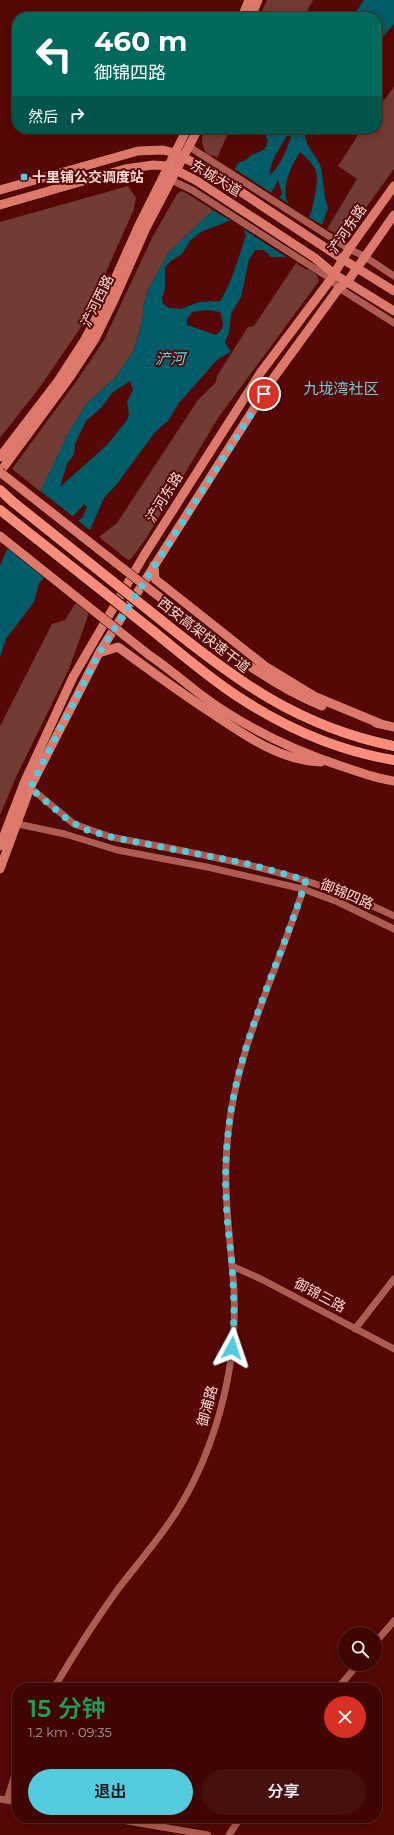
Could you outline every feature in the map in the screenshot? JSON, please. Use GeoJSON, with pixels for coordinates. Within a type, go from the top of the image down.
{"type":"FeatureCollection","features":[{"type":"Feature","properties":{"kind":"highway","name":"西安高架快速干道"},"geometry":{"type":"LineString","coordinates":[[0,491],[233,676],[276,704],[338,731],[394,746]]}},
{"type":"Feature","properties":{"kind":"highway","name":"西安高架快速干道"},"geometry":{"type":"LineString","coordinates":[[0,510],[236,696],[289,726],[324,741],[378,758],[394,760]]}},
{"type":"Feature","properties":{"kind":"main road"},"geometry":{"type":"LineString","coordinates":[[244,12],[249,0]]}},
{"type":"Feature","properties":{"kind":"main road"},"geometry":{"type":"LineString","coordinates":[[253,12],[258,0]]}},
{"type":"Feature","properties":{"kind":"main road","name":"浐河西路"},"geometry":{"type":"LineString","coordinates":[[0,472],[59,394],[86,354],[115,298],[146,228],[171,180],[177,172],[179,155],[185,134]]}},
{"type":"Feature","properties":{"kind":"main road","name":"浐河西路"},"geometry":{"type":"LineString","coordinates":[[0,457],[58,381],[84,341],[105,301],[139,225],[168,166],[188,146],[195,134]]}},
{"type":"Feature","properties":{"kind":"main road","name":"东城大道"},"geometry":{"type":"LineString","coordinates":[[0,190],[138,151],[162,150],[209,165],[344,260],[394,291]]}},
{"type":"Feature","properties":{"kind":"main road","name":"东城大道"},"geometry":{"type":"LineString","coordinates":[[0,205],[124,169],[153,165],[168,166],[197,181],[315,258],[332,277],[348,281],[394,311]]}},
{"type":"Feature","properties":{"kind":"main road","name":"浐河东路"},"geometry":{"type":"LineString","coordinates":[[0,846],[12,823],[73,677],[143,557],[261,372],[332,277],[344,260],[349,249],[394,186]]}},
{"type":"Feature","properties":{"kind":"main road","name":"浐河东路"},"geometry":{"type":"LineString","coordinates":[[27,786],[99,653],[272,380],[339,288],[348,281],[394,215]]}},
{"type":"Feature","properties":{"kind":"main road"},"geometry":{"type":"LineString","coordinates":[[0,472],[245,664],[298,696],[330,709],[394,727]]}},
{"type":"Feature","properties":{"kind":"main road"},"geometry":{"type":"LineString","coordinates":[[0,536],[200,694],[248,725],[282,744],[330,763],[381,779],[394,781]]}},
{"type":"Feature","properties":{"kind":"main road"},"geometry":{"type":"LineString","coordinates":[[154,565],[155,579],[265,666],[316,697],[382,724]]}},
{"type":"Feature","properties":{"kind":"main road"},"geometry":{"type":"LineString","coordinates":[[99,653],[118,647],[180,692],[252,740],[304,762],[330,763]]}},
{"type":"Feature","properties":{"kind":"main road","name":"浐河东路"},"geometry":{"type":"LineString","coordinates":[[0,869],[12,823]]}},
{"type":"Feature","properties":{"kind":"street"},"geometry":{"type":"LineString","coordinates":[[188,146],[209,165],[349,249],[364,256],[394,276]]}},
{"type":"Feature","properties":{"kind":"street"},"geometry":{"type":"LineString","coordinates":[[171,180],[192,190],[308,265],[332,277],[339,288],[394,323]]}},
{"type":"Feature","properties":{"kind":"street","name":"御锦四路"},"geometry":{"type":"LineString","coordinates":[[27,786],[67,819],[84,829],[111,837],[249,864],[306,880],[364,902],[394,916]]}},
{"type":"Feature","properties":{"kind":"street","name":"御锦四路"},"geometry":{"type":"LineString","coordinates":[[12,823],[65,834],[117,850],[207,867],[303,889],[338,902],[394,929]]}},
{"type":"Feature","properties":{"kind":"street","name":"御浦路"},"geometry":{"type":"LineString","coordinates":[[57,1683],[100,1614],[178,1511],[193,1483],[205,1455],[222,1403],[231,1357],[234,1323],[232,1266],[229,1243],[226,1188],[226,1154],[231,1112],[241,1067],[252,1032],[306,880]]}},
{"type":"Feature","properties":{"kind":"street","name":"御锦三路"},"geometry":{"type":"LineString","coordinates":[[232,1266],[261,1279],[394,1349]]}},
{"type":"Feature","properties":{"kind":"street"},"geometry":{"type":"LineString","coordinates":[[355,1329],[394,1279]]}},
{"type":"Feature","properties":{"kind":"street"},"geometry":{"type":"LineString","coordinates":[[382,1635],[394,1620]]}},
{"type":"Feature","properties":{"kind":"street"},"geometry":{"type":"LineString","coordinates":[[342,1683],[352,1671]]}},
{"type":"Feature","properties":{"kind":"street"},"geometry":{"type":"LineString","coordinates":[[4,1800],[12,1780]]}},
{"type":"Feature","properties":{"kind":"street"},"geometry":{"type":"LineString","coordinates":[[139,1823],[208,1835]]}},
{"type":"Feature","properties":{"kind":"street"},"geometry":{"type":"LineString","coordinates":[[229,1835],[237,1823]]}},
{"type":"Feature","properties":{"kind":"shaded area"},"geometry":{"type":"Polygon","coordinates":[[[267,0],[313,0],[307,12],[261,12],[267,0]]]}},
{"type":"Feature","properties":{"kind":"shaded area"},"geometry":{"type":"Polygon","coordinates":[[[394,87],[394,169],[349,231],[345,234],[339,235],[327,229],[357,179],[338,166],[359,134],[382,134],[382,103],[394,87]]]}},
{"type":"Feature","properties":{"kind":"shaded area"},"geometry":{"type":"Polygon","coordinates":[[[203,134],[228,134],[217,158],[213,155],[211,157],[205,151],[202,144],[203,134]]]}},
{"type":"Feature","properties":{"kind":"shaded area"},"geometry":{"type":"Polygon","coordinates":[[[128,186],[136,198],[134,209],[83,324],[40,387],[0,438],[0,222],[128,186]]]}},
{"type":"Feature","properties":{"kind":"shaded area"},"geometry":{"type":"Polygon","coordinates":[[[181,191],[213,210],[168,253],[148,290],[144,304],[142,322],[134,350],[115,378],[86,404],[67,436],[41,492],[12,469],[78,379],[104,340],[153,236],[177,194],[181,191]]]}},
{"type":"Feature","properties":{"kind":"shaded area"},"geometry":{"type":"Polygon","coordinates":[[[296,263],[307,270],[309,269],[313,271],[317,275],[319,281],[218,418],[147,537],[131,559],[128,560],[99,537],[117,523],[198,400],[216,382],[217,376],[248,327],[254,326],[296,263]]]}},
{"type":"Feature","properties":{"kind":"shaded area"},"geometry":{"type":"Polygon","coordinates":[[[77,601],[90,610],[69,669],[17,775],[0,815],[0,726],[52,624],[65,620],[77,601]]]}},
{"type":"Feature","properties":{"kind":"water"},"geometry":{"type":"Polygon","coordinates":[[[364,0],[394,0],[394,24],[382,38],[382,12],[356,12],[364,0]]]}},
{"type":"Feature","properties":{"kind":"water","name":"浐河"},"geometry":{"type":"Polygon","coordinates":[[[267,134],[305,134],[308,146],[319,163],[322,173],[325,198],[328,208],[322,225],[286,257],[271,257],[264,250],[255,250],[249,260],[241,297],[231,314],[229,333],[225,342],[231,352],[218,359],[179,403],[168,421],[156,431],[117,484],[104,498],[90,530],[39,583],[34,602],[6,639],[0,657],[0,566],[8,547],[34,504],[67,436],[86,404],[115,378],[134,350],[142,322],[144,304],[148,290],[168,253],[213,210],[231,184],[238,163],[265,149],[268,141],[267,134]],[[288,135],[274,159],[270,170],[270,175],[285,153],[291,137],[288,135]],[[300,152],[288,177],[286,184],[286,197],[291,207],[307,220],[312,210],[317,179],[315,168],[300,152]],[[278,180],[270,195],[276,201],[282,194],[278,180]],[[239,220],[229,221],[201,232],[190,241],[182,254],[165,267],[165,289],[162,298],[163,304],[169,308],[181,309],[199,302],[220,301],[232,278],[246,235],[239,220]],[[207,310],[192,312],[187,319],[187,325],[216,335],[221,330],[223,321],[220,312],[207,310]],[[130,381],[112,393],[102,407],[86,421],[75,444],[74,454],[67,464],[60,487],[108,444],[127,420],[129,414],[127,402],[133,390],[130,381]],[[84,504],[63,528],[65,530],[82,518],[87,507],[84,504]]]}},
{"type":"Feature","properties":{"kind":"pier"},"geometry":{"type":"Polygon","coordinates":[[[233,168],[273,194],[276,198],[277,196],[295,208],[306,218],[307,216],[324,226],[305,249],[294,257],[288,258],[240,227],[237,222],[233,222],[211,209],[222,198],[229,183],[233,168]]]}},
{"type":"Feature","properties":{"kind":"pier"},"geometry":{"type":"Polygon","coordinates":[[[39,490],[75,518],[69,525],[76,519],[92,532],[79,549],[47,578],[6,546],[11,534],[39,490]]]}},
{"type":"Feature","properties":{"kind":"place","name":"十里铺公交调度站"},"geometry":{"type":"Point","coordinates":[24,177]}},
{"type":"Feature","properties":{"kind":"district","name":"九垅湾社区"},"geometry":{"type":"Point","coordinates":[341,389]}},
{"type":"Feature","properties":{"kind":"route"},"geometry":{"type":"LineString","coordinates":[[232,1348],[234,1323],[233,1288],[226,1188],[226,1161],[231,1112],[241,1067],[256,1019],[276,967],[306,880],[249,864],[95,833],[74,824],[30,788],[99,653],[264,394]]}}]}
